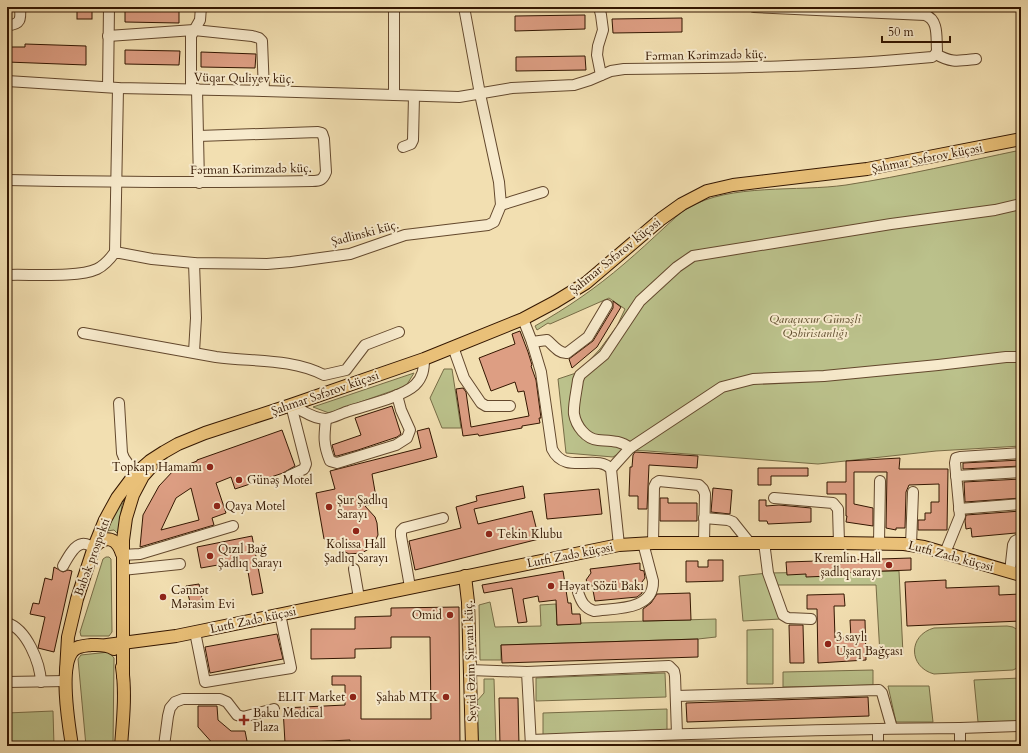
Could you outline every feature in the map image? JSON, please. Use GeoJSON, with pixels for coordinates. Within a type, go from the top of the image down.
{"type":"FeatureCollection","features":[{"type":"Feature","properties":{"kind":"main road","name":"Şahmar Səfərov küçəsi"},"geometry":{"type":"LineString","coordinates":[[174,446],[205,433],[424,359],[523,319],[586,283],[661,218],[688,200],[707,191],[733,185],[867,169],[1021,139]]}},
{"type":"Feature","properties":{"kind":"main road","name":"Babək prospekti"},"geometry":{"type":"LineString","coordinates":[[68,746],[66,676],[67,648],[70,627],[77,599],[94,547],[109,511],[135,474],[150,461],[174,446]]}},
{"type":"Feature","properties":{"kind":"main road","name":"Babək prospekti"},"geometry":{"type":"LineString","coordinates":[[124,746],[122,555],[124,530],[133,494],[143,476],[174,446]]}},
{"type":"Feature","properties":{"kind":"main road"},"geometry":{"type":"LineString","coordinates":[[94,547],[99,542],[111,540],[117,543],[122,555]]}},
{"type":"Feature","properties":{"kind":"main road","name":"Lutfi Zadə küçəsi"},"geometry":{"type":"LineString","coordinates":[[107,645],[196,632],[619,545],[704,542],[839,542],[911,545],[944,552],[1015,574]]}},
{"type":"Feature","properties":{"kind":"main road","name":"Seyid Əzim Şirvani küç."},"geometry":{"type":"LineString","coordinates":[[465,576],[468,602],[472,746]]}},
{"type":"Feature","properties":{"kind":"main road","name":"Babək prospekti"},"geometry":{"type":"LineString","coordinates":[[66,676],[69,657],[72,651],[77,647],[107,645],[114,648],[117,652],[123,676]]}},
{"type":"Feature","properties":{"kind":"main road","name":"Babək prospekti"},"geometry":{"type":"LineString","coordinates":[[121,746],[123,716]]}},
{"type":"Feature","properties":{"kind":"main road","name":"Babək prospekti"},"geometry":{"type":"LineString","coordinates":[[68,717],[72,746]]}},
{"type":"Feature","properties":{"kind":"street"},"geometry":{"type":"LineString","coordinates":[[7,25],[14,25],[18,22],[20,17],[20,7]]}},
{"type":"Feature","properties":{"kind":"street"},"geometry":{"type":"LineString","coordinates":[[7,275],[84,273],[105,264],[115,252],[116,182],[113,87],[108,36],[109,7]]}},
{"type":"Feature","properties":{"kind":"street"},"geometry":{"type":"LineString","coordinates":[[199,183],[198,136],[190,45],[191,36],[200,20],[201,7]]}},
{"type":"Feature","properties":{"kind":"street"},"geometry":{"type":"LineString","coordinates":[[394,7],[394,95]]}},
{"type":"Feature","properties":{"kind":"street"},"geometry":{"type":"LineString","coordinates":[[464,7],[480,94],[499,182],[501,205],[543,192]]}},
{"type":"Feature","properties":{"kind":"street"},"geometry":{"type":"LineString","coordinates":[[599,7],[603,30],[597,55],[601,75]]}},
{"type":"Feature","properties":{"kind":"street"},"geometry":{"type":"LineString","coordinates":[[754,7],[925,15],[931,17],[934,22],[937,50],[936,54],[945,60],[952,61],[976,59]]}},
{"type":"Feature","properties":{"kind":"street"},"geometry":{"type":"LineString","coordinates":[[108,36],[194,30],[259,38],[262,41],[264,91]]}},
{"type":"Feature","properties":{"kind":"street","name":"Fərman Kərimzadə küç."},"geometry":{"type":"LineString","coordinates":[[480,94],[512,88],[574,85],[601,75],[624,69],[846,64],[932,57],[936,54]]}},
{"type":"Feature","properties":{"kind":"street","name":"Vüqar Quliyev küç."},"geometry":{"type":"LineString","coordinates":[[7,81],[113,87],[414,96],[459,97],[480,94]]}},
{"type":"Feature","properties":{"kind":"street"},"geometry":{"type":"LineString","coordinates":[[403,147],[411,144],[414,140],[414,96]]}},
{"type":"Feature","properties":{"kind":"street","name":"Fərman Kərimzadə küç."},"geometry":{"type":"LineString","coordinates":[[7,180],[199,183],[320,181],[326,172],[324,139],[322,133],[198,136]]}},
{"type":"Feature","properties":{"kind":"street"},"geometry":{"type":"LineString","coordinates":[[630,448],[625,443],[614,440],[595,440],[587,437],[578,426],[574,414],[578,380],[580,375],[604,355],[640,301],[677,267],[693,256],[891,224],[994,210],[1021,204]]}},
{"type":"Feature","properties":{"kind":"street","name":"Şadlinski küç."},"geometry":{"type":"LineString","coordinates":[[115,252],[152,259],[194,263],[283,263],[350,254],[405,235],[488,225],[494,222],[501,205]]}},
{"type":"Feature","properties":{"kind":"street"},"geometry":{"type":"LineString","coordinates":[[194,263],[196,318],[194,352]]}},
{"type":"Feature","properties":{"kind":"street"},"geometry":{"type":"LineString","coordinates":[[532,342],[544,339],[560,352],[567,353],[588,337],[607,305]]}},
{"type":"Feature","properties":{"kind":"street"},"geometry":{"type":"LineString","coordinates":[[523,319],[541,372],[552,449],[555,456],[560,460],[567,462],[605,464],[611,468]]}},
{"type":"Feature","properties":{"kind":"street"},"geometry":{"type":"LineString","coordinates":[[83,333],[238,360],[276,362],[312,369],[324,376],[346,370],[365,345],[399,332]]}},
{"type":"Feature","properties":{"kind":"street"},"geometry":{"type":"LineString","coordinates":[[453,347],[464,378],[481,403],[486,406],[510,406]]}},
{"type":"Feature","properties":{"kind":"street"},"geometry":{"type":"LineString","coordinates":[[619,545],[611,468],[630,448],[722,387],[753,379],[824,376],[1006,357],[1021,357]]}},
{"type":"Feature","properties":{"kind":"street"},"geometry":{"type":"LineString","coordinates":[[291,405],[312,416],[326,419],[397,395],[410,389],[422,377],[424,371],[424,359]]}},
{"type":"Feature","properties":{"kind":"street"},"geometry":{"type":"LineString","coordinates":[[335,372],[340,388]]}},
{"type":"Feature","properties":{"kind":"street"},"geometry":{"type":"LineString","coordinates":[[326,419],[324,435],[325,448],[330,460],[337,463],[396,445],[407,438],[410,430],[401,410],[397,395]]}},
{"type":"Feature","properties":{"kind":"street"},"geometry":{"type":"LineString","coordinates":[[119,403],[122,453],[135,474]]}},
{"type":"Feature","properties":{"kind":"street"},"geometry":{"type":"LineString","coordinates":[[290,476],[304,469],[306,464],[291,405]]}},
{"type":"Feature","properties":{"kind":"street"},"geometry":{"type":"LineString","coordinates":[[944,552],[960,516],[955,463],[956,458],[1021,453]]}},
{"type":"Feature","properties":{"kind":"street"},"geometry":{"type":"LineString","coordinates":[[956,476],[1021,472]]}},
{"type":"Feature","properties":{"kind":"street"},"geometry":{"type":"LineString","coordinates":[[578,592],[582,602],[588,609],[594,611],[634,606],[646,600],[653,588],[648,543],[654,487],[659,481],[699,485],[704,489],[704,542]]}},
{"type":"Feature","properties":{"kind":"street"},"geometry":{"type":"LineString","coordinates":[[879,543],[880,481]]}},
{"type":"Feature","properties":{"kind":"street"},"geometry":{"type":"LineString","coordinates":[[911,545],[913,492]]}},
{"type":"Feature","properties":{"kind":"street"},"geometry":{"type":"LineString","coordinates":[[774,498],[833,503],[836,505],[838,508],[839,542]]}},
{"type":"Feature","properties":{"kind":"street"},"geometry":{"type":"LineString","coordinates":[[959,510],[1021,504]]}},
{"type":"Feature","properties":{"kind":"street"},"geometry":{"type":"LineString","coordinates":[[410,587],[401,531],[404,528],[444,518]]}},
{"type":"Feature","properties":{"kind":"street"},"geometry":{"type":"LineString","coordinates":[[704,518],[728,520],[733,522],[749,542]]}},
{"type":"Feature","properties":{"kind":"street"},"geometry":{"type":"LineString","coordinates":[[122,555],[140,554],[233,526]]}},
{"type":"Feature","properties":{"kind":"street"},"geometry":{"type":"LineString","coordinates":[[1015,574],[1013,545],[1015,541],[1021,538]]}},
{"type":"Feature","properties":{"kind":"street"},"geometry":{"type":"LineString","coordinates":[[764,542],[768,573],[783,614],[788,618],[811,619]]}},
{"type":"Feature","properties":{"kind":"street"},"geometry":{"type":"LineString","coordinates":[[63,566],[76,547],[80,544],[94,547]]}},
{"type":"Feature","properties":{"kind":"street"},"geometry":{"type":"LineString","coordinates":[[122,570],[180,564]]}},
{"type":"Feature","properties":{"kind":"street"},"geometry":{"type":"LineString","coordinates":[[354,569],[359,598]]}},
{"type":"Feature","properties":{"kind":"street"},"geometry":{"type":"LineString","coordinates":[[196,632],[205,682],[291,668],[280,614]]}},
{"type":"Feature","properties":{"kind":"street"},"geometry":{"type":"LineString","coordinates":[[7,623],[22,633],[38,664],[41,682]]}},
{"type":"Feature","properties":{"kind":"street"},"geometry":{"type":"LineString","coordinates":[[470,670],[527,672],[669,666],[674,671],[675,676],[677,734]]}},
{"type":"Feature","properties":{"kind":"street"},"geometry":{"type":"LineString","coordinates":[[527,672],[531,743],[677,734],[1021,726]]}},
{"type":"Feature","properties":{"kind":"street"},"geometry":{"type":"LineString","coordinates":[[7,682],[41,682],[66,676]]}},
{"type":"Feature","properties":{"kind":"street"},"geometry":{"type":"LineString","coordinates":[[676,696],[879,690],[882,693],[892,728]]}},
{"type":"Feature","properties":{"kind":"street"},"geometry":{"type":"LineString","coordinates":[[164,746],[170,708],[175,702],[183,699],[220,699],[227,702],[237,715],[242,718],[274,709]]}},
{"type":"Feature","properties":{"kind":"street"},"geometry":{"type":"LineString","coordinates":[[960,728],[960,746]]}},
{"type":"Feature","properties":{"kind":"street"},"geometry":{"type":"LineString","coordinates":[[878,729],[878,746]]}},
{"type":"Feature","properties":{"kind":"green space","name":"Qaraçuxur Günəşli Qəbiristanlığı"},"geometry":{"type":"Polygon","coordinates":[[[1021,150],[1021,446],[936,451],[818,464],[648,451],[624,450],[613,457],[566,453],[558,379],[579,372],[600,349],[617,326],[625,309],[609,298],[550,324],[548,323],[537,330],[535,326],[570,305],[603,281],[688,208],[705,200],[724,195],[765,190],[846,185],[1021,150]]]}},
{"type":"Feature","properties":{"kind":"green space"},"geometry":{"type":"Polygon","coordinates":[[[444,369],[452,369],[461,428],[442,428],[430,398],[444,369]]]}},
{"type":"Feature","properties":{"kind":"green space"},"geometry":{"type":"Polygon","coordinates":[[[414,373],[406,386],[329,413],[313,407],[414,373]]]}},
{"type":"Feature","properties":{"kind":"green space"},"geometry":{"type":"Polygon","coordinates":[[[127,494],[122,505],[118,534],[114,530],[107,531],[117,509],[127,494]]]}},
{"type":"Feature","properties":{"kind":"green space"},"geometry":{"type":"Polygon","coordinates":[[[106,557],[111,559],[112,632],[109,636],[81,636],[80,632],[103,559],[106,557]]]}},
{"type":"Feature","properties":{"kind":"green space"},"geometry":{"type":"Polygon","coordinates":[[[899,571],[903,654],[880,655],[876,585],[768,585],[781,619],[743,621],[739,576],[768,573],[899,571]]]}},
{"type":"Feature","properties":{"kind":"green space"},"geometry":{"type":"Polygon","coordinates":[[[490,602],[495,627],[541,626],[540,605],[556,604],[557,625],[716,619],[716,637],[698,639],[501,645],[501,660],[480,660],[479,605],[490,602]]]}},
{"type":"Feature","properties":{"kind":"green space"},"geometry":{"type":"Polygon","coordinates":[[[1013,627],[1021,632],[1021,666],[1013,670],[934,674],[925,670],[919,665],[916,658],[914,651],[919,637],[925,632],[934,628],[1013,627]]]}},
{"type":"Feature","properties":{"kind":"green space"},"geometry":{"type":"Polygon","coordinates":[[[773,629],[773,684],[747,684],[747,630],[773,629]]]}},
{"type":"Feature","properties":{"kind":"green space"},"geometry":{"type":"Polygon","coordinates":[[[109,652],[114,658],[113,746],[86,746],[78,659],[81,655],[109,652]]]}},
{"type":"Feature","properties":{"kind":"green space"},"geometry":{"type":"Polygon","coordinates":[[[873,670],[873,685],[783,687],[783,672],[873,670]]]}},
{"type":"Feature","properties":{"kind":"green space"},"geometry":{"type":"Polygon","coordinates":[[[665,673],[666,697],[536,701],[536,678],[665,673]]]}},
{"type":"Feature","properties":{"kind":"green space"},"geometry":{"type":"Polygon","coordinates":[[[1021,678],[1021,721],[978,722],[974,680],[1021,678]]]}},
{"type":"Feature","properties":{"kind":"green space"},"geometry":{"type":"Polygon","coordinates":[[[484,679],[494,679],[496,746],[478,746],[477,701],[484,693],[484,679]]]}},
{"type":"Feature","properties":{"kind":"green space"},"geometry":{"type":"Polygon","coordinates":[[[888,686],[929,686],[933,722],[896,722],[888,686]]]}},
{"type":"Feature","properties":{"kind":"green space"},"geometry":{"type":"Polygon","coordinates":[[[667,709],[667,732],[543,735],[543,713],[667,709]]]}},
{"type":"Feature","properties":{"kind":"green space"},"geometry":{"type":"Polygon","coordinates":[[[53,711],[54,746],[7,746],[7,713],[53,711]]]}},
{"type":"Feature","properties":{"kind":"green space"},"geometry":{"type":"Polygon","coordinates":[[[689,743],[739,743],[739,746],[689,746],[689,743]]]}},
{"type":"Feature","properties":{"kind":"building"},"geometry":{"type":"Polygon","coordinates":[[[77,7],[92,7],[92,19],[77,19],[77,7]]]}},
{"type":"Feature","properties":{"kind":"building"},"geometry":{"type":"Polygon","coordinates":[[[125,8],[179,9],[179,23],[125,22],[125,8]]]}},
{"type":"Feature","properties":{"kind":"building"},"geometry":{"type":"Polygon","coordinates":[[[585,15],[585,29],[515,31],[515,16],[585,15]]]}},
{"type":"Feature","properties":{"kind":"building"},"geometry":{"type":"Polygon","coordinates":[[[682,18],[682,32],[613,33],[612,19],[682,18]]]}},
{"type":"Feature","properties":{"kind":"building"},"geometry":{"type":"Polygon","coordinates":[[[25,44],[86,46],[86,65],[7,62],[7,47],[25,47],[25,44]]]}},
{"type":"Feature","properties":{"kind":"building"},"geometry":{"type":"Polygon","coordinates":[[[125,50],[180,51],[179,65],[125,64],[125,50]]]}},
{"type":"Feature","properties":{"kind":"building"},"geometry":{"type":"Polygon","coordinates":[[[201,52],[256,54],[255,68],[201,67],[201,52]]]}},
{"type":"Feature","properties":{"kind":"building"},"geometry":{"type":"Polygon","coordinates":[[[585,56],[586,70],[516,71],[516,57],[585,56]]]}},
{"type":"Feature","properties":{"kind":"building"},"geometry":{"type":"Polygon","coordinates":[[[613,301],[621,307],[597,347],[572,368],[569,359],[593,341],[613,308],[613,301]]]}},
{"type":"Feature","properties":{"kind":"building"},"geometry":{"type":"Polygon","coordinates":[[[520,331],[536,380],[541,418],[539,418],[540,423],[479,436],[478,434],[463,436],[456,389],[463,388],[466,392],[471,427],[529,416],[524,391],[518,392],[515,382],[491,391],[479,358],[515,344],[512,334],[520,331]]]}},
{"type":"Feature","properties":{"kind":"building"},"geometry":{"type":"Polygon","coordinates":[[[392,406],[401,434],[397,437],[358,450],[335,456],[332,445],[361,435],[355,418],[392,406]]]}},
{"type":"Feature","properties":{"kind":"building"},"geometry":{"type":"Polygon","coordinates":[[[429,428],[437,457],[372,474],[377,503],[365,506],[375,517],[377,523],[378,535],[372,547],[362,553],[349,554],[338,548],[331,538],[324,539],[316,493],[335,489],[330,471],[421,448],[417,431],[429,428]]]}},
{"type":"Feature","properties":{"kind":"building"},"geometry":{"type":"Polygon","coordinates":[[[282,430],[295,466],[283,473],[235,489],[231,477],[216,483],[226,513],[212,518],[214,525],[140,547],[143,515],[159,486],[174,470],[197,460],[282,430]],[[191,488],[176,498],[161,530],[199,520],[191,488]]]}},
{"type":"Feature","properties":{"kind":"building"},"geometry":{"type":"Polygon","coordinates":[[[635,452],[698,456],[697,468],[649,465],[647,509],[638,509],[638,496],[629,496],[630,467],[632,467],[633,455],[635,452]]]}},
{"type":"Feature","properties":{"kind":"building"},"geometry":{"type":"Polygon","coordinates":[[[900,458],[899,469],[948,469],[947,530],[918,530],[918,520],[925,520],[925,513],[931,513],[931,502],[939,502],[939,484],[909,485],[906,492],[905,528],[896,528],[896,530],[886,528],[887,472],[854,472],[854,504],[873,508],[873,526],[846,522],[846,494],[827,494],[827,482],[846,482],[846,461],[900,458]]]}},
{"type":"Feature","properties":{"kind":"building"},"geometry":{"type":"Polygon","coordinates":[[[1021,460],[1021,466],[963,469],[963,463],[1021,460]]]}},
{"type":"Feature","properties":{"kind":"building"},"geometry":{"type":"Polygon","coordinates":[[[758,468],[808,468],[808,476],[771,476],[771,485],[758,485],[758,468]]]}},
{"type":"Feature","properties":{"kind":"building"},"geometry":{"type":"Polygon","coordinates":[[[1021,479],[1021,498],[965,502],[964,482],[1021,479]]]}},
{"type":"Feature","properties":{"kind":"building","name":"Tekin Klubu"},"geometry":{"type":"Polygon","coordinates":[[[523,486],[525,498],[474,509],[478,524],[532,511],[539,539],[415,570],[409,541],[461,528],[456,507],[477,501],[476,496],[523,486]]]}},
{"type":"Feature","properties":{"kind":"building"},"geometry":{"type":"Polygon","coordinates":[[[713,488],[732,490],[730,514],[711,512],[713,488]]]}},
{"type":"Feature","properties":{"kind":"building"},"geometry":{"type":"Polygon","coordinates":[[[599,489],[602,514],[547,519],[544,494],[599,489]]]}},
{"type":"Feature","properties":{"kind":"building"},"geometry":{"type":"Polygon","coordinates":[[[660,498],[668,498],[668,503],[697,503],[697,521],[660,521],[660,498]]]}},
{"type":"Feature","properties":{"kind":"building"},"geometry":{"type":"Polygon","coordinates":[[[759,500],[766,500],[766,506],[779,505],[811,508],[811,522],[768,524],[767,521],[759,521],[759,500]]]}},
{"type":"Feature","properties":{"kind":"building"},"geometry":{"type":"Polygon","coordinates":[[[1021,511],[1021,532],[972,537],[971,528],[966,529],[966,515],[1021,511]]]}},
{"type":"Feature","properties":{"kind":"building"},"geometry":{"type":"Polygon","coordinates":[[[252,536],[263,593],[252,595],[246,560],[201,568],[197,547],[252,536]]]}},
{"type":"Feature","properties":{"kind":"building"},"geometry":{"type":"Polygon","coordinates":[[[911,558],[911,570],[830,573],[830,576],[806,577],[806,574],[787,575],[786,562],[911,558]]]}},
{"type":"Feature","properties":{"kind":"building"},"geometry":{"type":"Polygon","coordinates":[[[708,560],[723,560],[723,581],[686,582],[686,561],[698,561],[698,567],[708,567],[708,560]]]}},
{"type":"Feature","properties":{"kind":"building"},"geometry":{"type":"Polygon","coordinates":[[[640,563],[640,570],[644,571],[645,578],[642,582],[642,593],[637,597],[595,601],[592,585],[586,580],[591,573],[590,569],[640,563]]]}},
{"type":"Feature","properties":{"kind":"building"},"geometry":{"type":"Polygon","coordinates":[[[54,567],[63,572],[68,570],[72,571],[54,652],[38,648],[45,617],[30,614],[33,603],[39,604],[45,578],[52,580],[54,567]]]}},
{"type":"Feature","properties":{"kind":"building"},"geometry":{"type":"Polygon","coordinates":[[[563,571],[568,603],[571,603],[572,614],[580,614],[581,624],[557,625],[556,600],[539,602],[538,596],[523,599],[527,622],[518,623],[512,588],[484,593],[482,585],[563,571]]]}},
{"type":"Feature","properties":{"kind":"building"},"geometry":{"type":"Polygon","coordinates":[[[946,580],[946,588],[999,586],[999,595],[1021,594],[1021,621],[907,626],[905,582],[946,580]]]}},
{"type":"Feature","properties":{"kind":"building"},"geometry":{"type":"Polygon","coordinates":[[[199,584],[203,603],[191,606],[186,586],[199,584]]]}},
{"type":"Feature","properties":{"kind":"building"},"geometry":{"type":"Polygon","coordinates":[[[690,593],[691,620],[643,621],[643,609],[651,603],[657,594],[690,593]]]}},
{"type":"Feature","properties":{"kind":"building"},"geometry":{"type":"Polygon","coordinates":[[[844,594],[845,606],[834,606],[835,638],[851,638],[850,620],[865,620],[866,660],[818,663],[817,609],[807,609],[807,595],[844,594]]]}},
{"type":"Feature","properties":{"kind":"building"},"geometry":{"type":"Polygon","coordinates":[[[459,607],[460,746],[350,746],[350,740],[285,743],[283,708],[345,705],[345,685],[332,685],[332,676],[361,676],[361,719],[431,719],[430,637],[391,637],[391,648],[355,649],[355,658],[311,659],[311,629],[355,629],[355,617],[391,616],[391,608],[459,607]]]}},
{"type":"Feature","properties":{"kind":"building"},"geometry":{"type":"Polygon","coordinates":[[[789,625],[803,625],[804,663],[790,663],[789,625]]]}},
{"type":"Feature","properties":{"kind":"building"},"geometry":{"type":"Polygon","coordinates":[[[277,634],[283,659],[210,673],[205,647],[277,634]]]}},
{"type":"Feature","properties":{"kind":"building"},"geometry":{"type":"Polygon","coordinates":[[[698,639],[698,657],[502,663],[501,645],[698,639]]]}},
{"type":"Feature","properties":{"kind":"building"},"geometry":{"type":"Polygon","coordinates":[[[868,697],[869,716],[687,722],[686,703],[868,697]]]}},
{"type":"Feature","properties":{"kind":"building"},"geometry":{"type":"Polygon","coordinates":[[[499,698],[518,698],[519,746],[500,746],[499,698]]]}},
{"type":"Feature","properties":{"kind":"building"},"geometry":{"type":"Polygon","coordinates":[[[198,706],[217,706],[218,720],[231,731],[245,731],[248,746],[215,746],[198,727],[198,706]]]}},
{"type":"Feature","properties":{"kind":"place","name":"Topkapı Hamamı"},"geometry":{"type":"Point","coordinates":[210,467]}},
{"type":"Feature","properties":{"kind":"place","name":"Günəş Motel"},"geometry":{"type":"Point","coordinates":[239,480]}},
{"type":"Feature","properties":{"kind":"place","name":"Qaya Motel"},"geometry":{"type":"Point","coordinates":[217,506]}},
{"type":"Feature","properties":{"kind":"place","name":"Şur Şadlıq Sarayı"},"geometry":{"type":"Point","coordinates":[329,507]}},
{"type":"Feature","properties":{"kind":"place","name":"Kolissa Hall Şadlıq Sarayı"},"geometry":{"type":"Point","coordinates":[356,531]}},
{"type":"Feature","properties":{"kind":"place","name":"Tekin Klubu"},"geometry":{"type":"Point","coordinates":[489,534]}},
{"type":"Feature","properties":{"kind":"place","name":"Qızıl Bağ Şadlıq Sarayı"},"geometry":{"type":"Point","coordinates":[210,556]}},
{"type":"Feature","properties":{"kind":"place","name":"Kremlin Hall şadlıq sarayı"},"geometry":{"type":"Point","coordinates":[889,565]}},
{"type":"Feature","properties":{"kind":"place","name":"Həyat Sözü Bakı"},"geometry":{"type":"Point","coordinates":[551,586]}},
{"type":"Feature","properties":{"kind":"place","name":"Cənnət Mərasim Evi"},"geometry":{"type":"Point","coordinates":[163,597]}},
{"type":"Feature","properties":{"kind":"place","name":"Omid"},"geometry":{"type":"Point","coordinates":[450,615]}},
{"type":"Feature","properties":{"kind":"place","name":"3 saylı Uşaq Bağçası"},"geometry":{"type":"Point","coordinates":[828,644]}},
{"type":"Feature","properties":{"kind":"place","name":"ELIT Market"},"geometry":{"type":"Point","coordinates":[353,697]}},
{"type":"Feature","properties":{"kind":"place","name":"Şahab MTK"},"geometry":{"type":"Point","coordinates":[446,697]}},
{"type":"Feature","properties":{"kind":"place","name":"Baku Medical Plaza"},"geometry":{"type":"Point","coordinates":[244,720]}}]}
